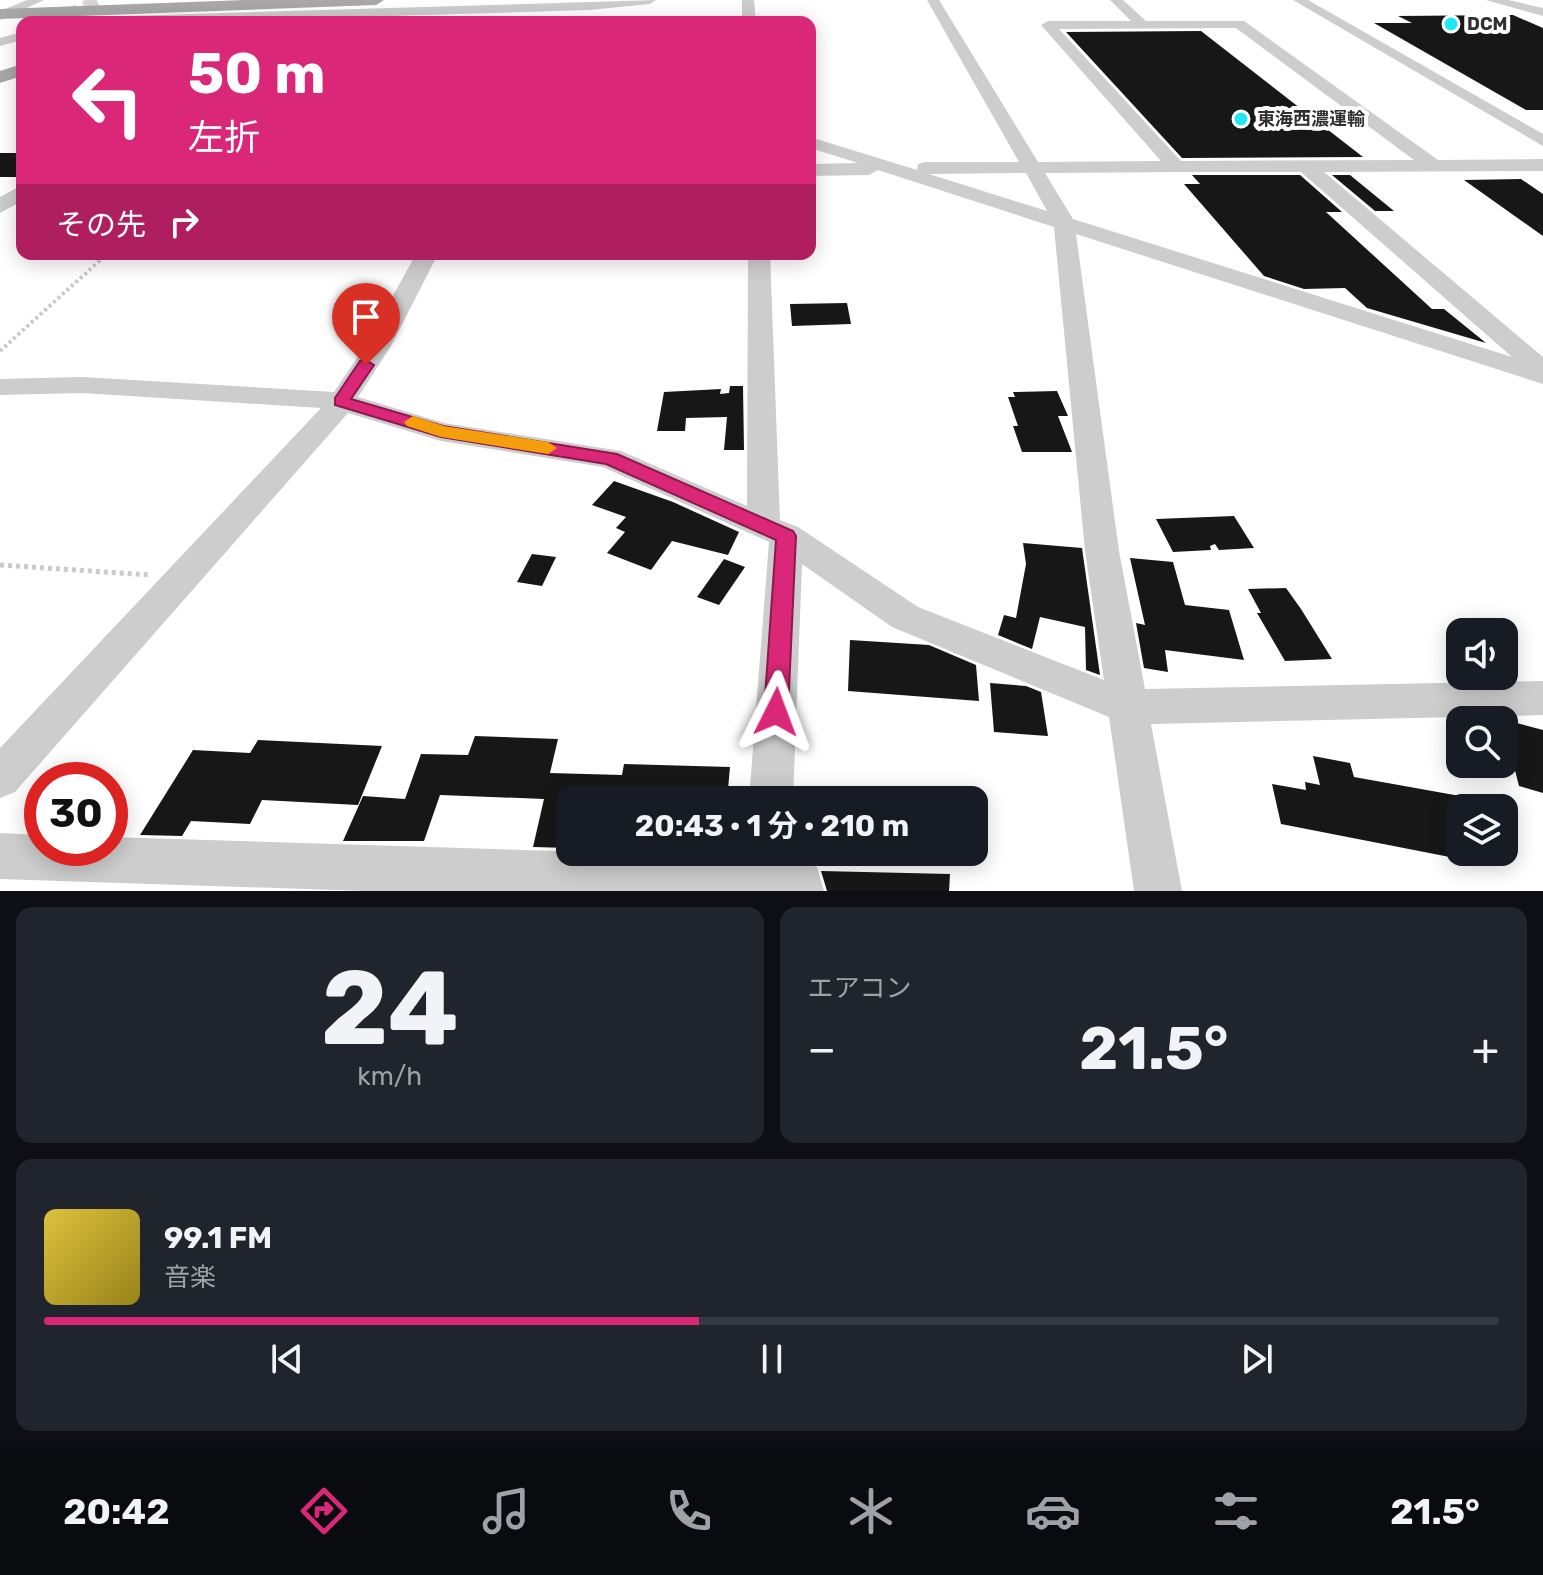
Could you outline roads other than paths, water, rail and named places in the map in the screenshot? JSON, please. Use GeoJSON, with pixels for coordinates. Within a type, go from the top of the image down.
{"type":"FeatureCollection","features":[{"type":"Feature","properties":{"kind":"main road"},"geometry":{"type":"LineString","coordinates":[[2,14],[376,0]]}},
{"type":"Feature","properties":{"kind":"street"},"geometry":{"type":"LineString","coordinates":[[2,14],[38,0]]}},
{"type":"Feature","properties":{"kind":"street"},"geometry":{"type":"LineString","coordinates":[[300,16],[650,0]]}},
{"type":"Feature","properties":{"kind":"street"},"geometry":{"type":"LineString","coordinates":[[933,0],[1064,222],[1102,551],[1158,891]]}},
{"type":"Feature","properties":{"kind":"street"},"geometry":{"type":"LineString","coordinates":[[1116,0],[1143,25]]}},
{"type":"Feature","properties":{"kind":"street"},"geometry":{"type":"LineString","coordinates":[[1299,0],[1543,141]]}},
{"type":"Feature","properties":{"kind":"street"},"geometry":{"type":"LineString","coordinates":[[1492,0],[1543,12]]}},
{"type":"Feature","properties":{"kind":"street"},"geometry":{"type":"LineString","coordinates":[[118,16],[190,11],[240,16]]}},
{"type":"Feature","properties":{"kind":"street"},"geometry":{"type":"LineString","coordinates":[[1178,169],[1048,25],[1239,24],[1436,167]]}},
{"type":"Feature","properties":{"kind":"street"},"geometry":{"type":"LineString","coordinates":[[816,144],[1543,374]]}},
{"type":"Feature","properties":{"kind":"street"},"geometry":{"type":"LineString","coordinates":[[816,170],[1033,167],[1309,169],[1543,165]]}},
{"type":"Feature","properties":{"kind":"street"},"geometry":{"type":"LineString","coordinates":[[1309,169],[1543,374]]}},
{"type":"Feature","properties":{"kind":"street"},"geometry":{"type":"LineString","coordinates":[[0,778],[341,401],[378,346],[424,260]]}},
{"type":"Feature","properties":{"kind":"street"},"geometry":{"type":"LineString","coordinates":[[759,260],[775,531],[771,786]]}},
{"type":"Feature","properties":{"kind":"street"},"geometry":{"type":"LineString","coordinates":[[0,387],[82,385],[341,401],[441,432],[610,458],[775,531],[905,617],[1128,707],[1543,698]]}},
{"type":"Feature","properties":{"kind":"street"},"geometry":{"type":"LineString","coordinates":[[0,856],[778,875]]}},
{"type":"Feature","properties":{"kind":"tunnel"},"geometry":{"type":"LineString","coordinates":[[68,16],[101,0]]}},
{"type":"Feature","properties":{"kind":"place","name":"DCM"},"geometry":{"type":"Point","coordinates":[1451,24]}},
{"type":"Feature","properties":{"kind":"place","name":"東海西濃運輸"},"geometry":{"type":"Point","coordinates":[1241,119]}}]}
